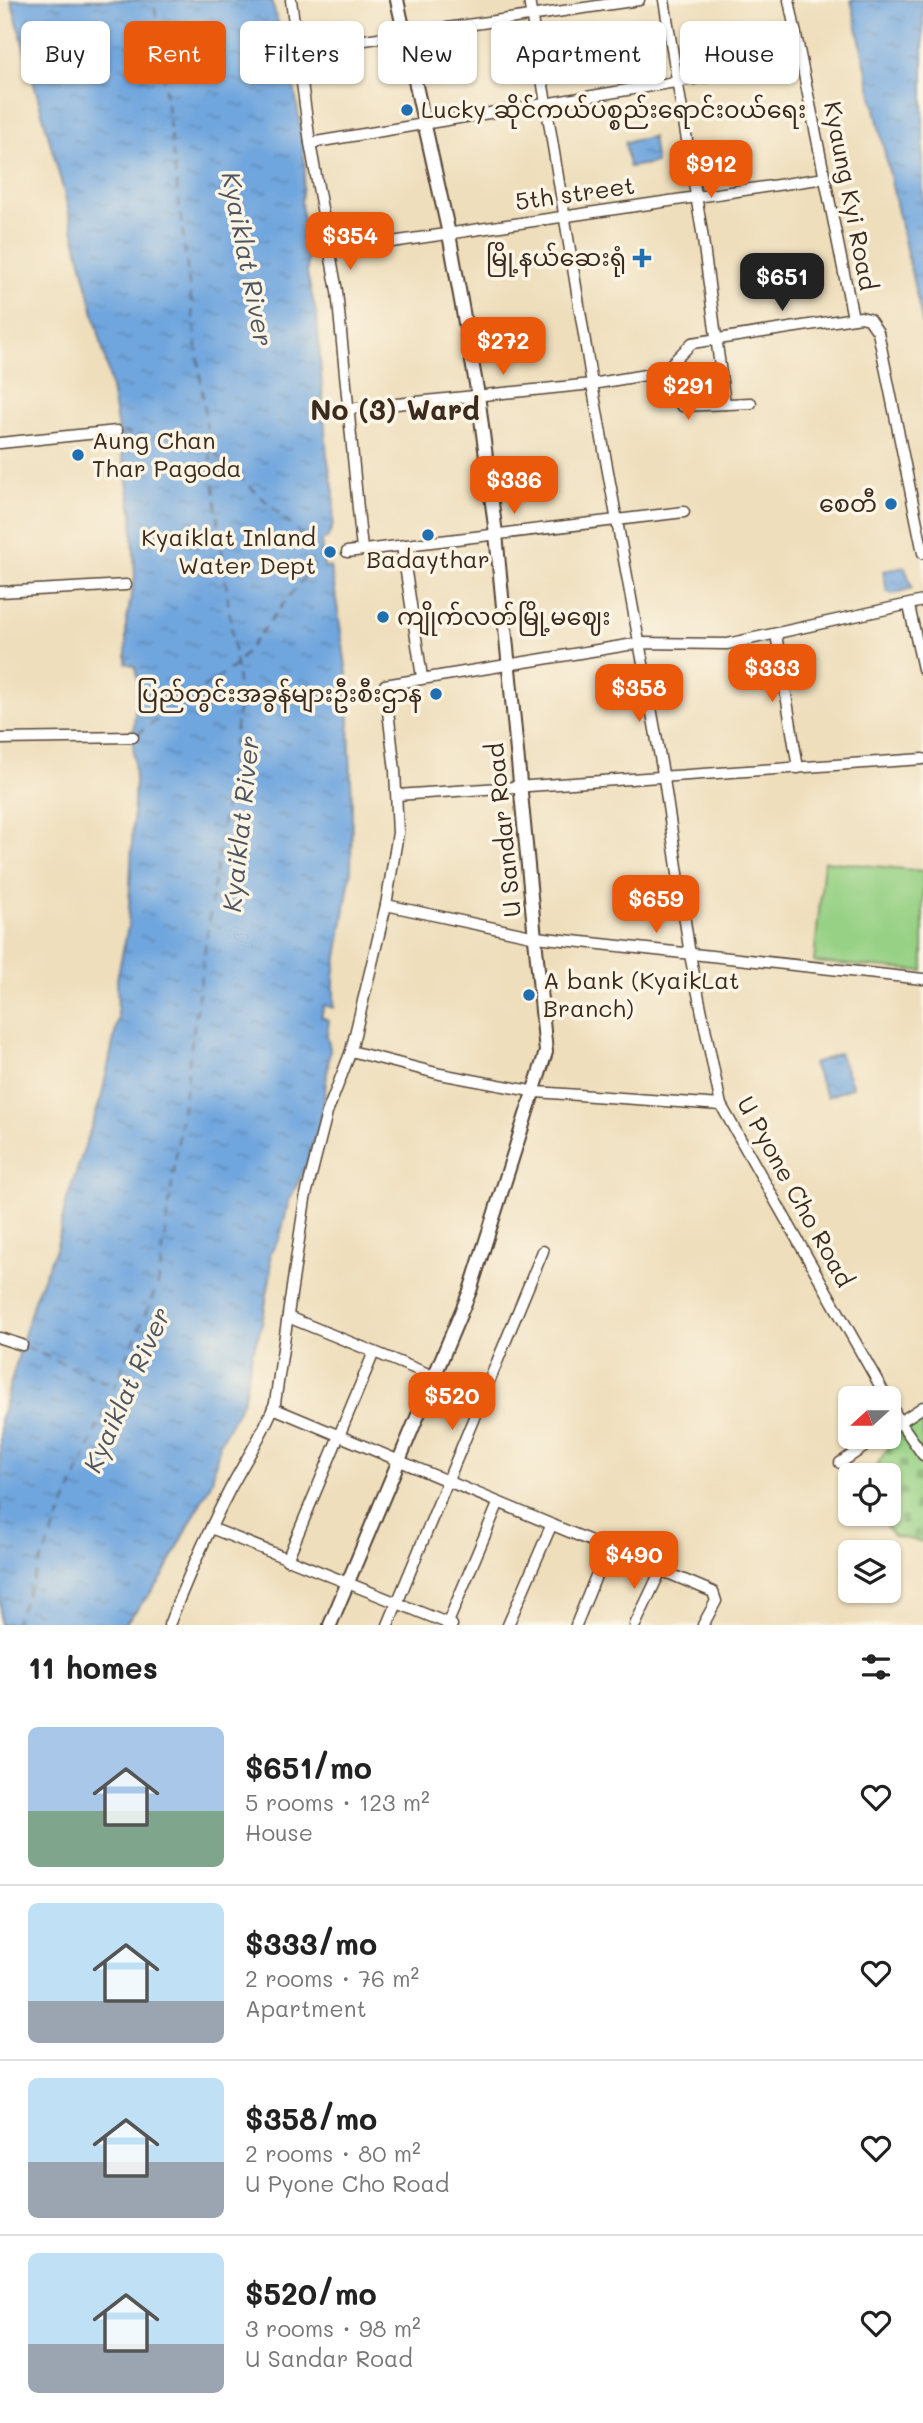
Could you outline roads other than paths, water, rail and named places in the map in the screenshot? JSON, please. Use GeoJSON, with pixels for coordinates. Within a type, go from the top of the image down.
{"type":"FeatureCollection","features":[{"type":"Feature","properties":{"kind":"main road","name":"U Sandar Road"},"geometry":{"type":"LineString","coordinates":[[397,0],[402,21]]}},
{"type":"Feature","properties":{"kind":"main road","name":"U Sandar Road"},"geometry":{"type":"LineString","coordinates":[[330,1625],[470,1291],[536,1092],[546,1052],[496,534],[478,395],[449,234],[416,84]]}},
{"type":"Feature","properties":{"kind":"street"},"geometry":{"type":"LineString","coordinates":[[291,0],[293,21]]}},
{"type":"Feature","properties":{"kind":"street","name":"U Pyone Cho Road"},"geometry":{"type":"LineString","coordinates":[[529,0],[544,105],[592,384],[664,779],[690,955],[721,1105],[880,1386]]}},
{"type":"Feature","properties":{"kind":"street"},"geometry":{"type":"LineString","coordinates":[[477,25],[639,0]]}},
{"type":"Feature","properties":{"kind":"street"},"geometry":{"type":"LineString","coordinates":[[664,0],[725,404]]}},
{"type":"Feature","properties":{"kind":"street","name":"Kyaung Kyi Road"},"geometry":{"type":"LineString","coordinates":[[789,0],[853,318]]}},
{"type":"Feature","properties":{"kind":"street"},"geometry":{"type":"LineString","coordinates":[[310,143],[801,61]]}},
{"type":"Feature","properties":{"kind":"street"},"geometry":{"type":"LineString","coordinates":[[301,84],[331,251],[362,550]]}},
{"type":"Feature","properties":{"kind":"street","name":"5th street"},"geometry":{"type":"LineString","coordinates":[[331,251],[825,178]]}},
{"type":"Feature","properties":{"kind":"street"},"geometry":{"type":"LineString","coordinates":[[348,409],[592,384],[663,372],[689,345],[716,338],[866,318],[877,329],[923,553]]}},
{"type":"Feature","properties":{"kind":"street"},"geometry":{"type":"LineString","coordinates":[[663,372],[675,399],[682,406],[751,403]]}},
{"type":"Feature","properties":{"kind":"street"},"geometry":{"type":"LineString","coordinates":[[0,443],[117,431]]}},
{"type":"Feature","properties":{"kind":"street"},"geometry":{"type":"LineString","coordinates":[[347,552],[684,512]]}},
{"type":"Feature","properties":{"kind":"street"},"geometry":{"type":"LineString","coordinates":[[402,546],[422,677]]}},
{"type":"Feature","properties":{"kind":"street"},"geometry":{"type":"LineString","coordinates":[[0,592],[126,585]]}},
{"type":"Feature","properties":{"kind":"street"},"geometry":{"type":"LineString","coordinates":[[169,1625],[211,1528],[263,1433],[273,1408],[305,1199],[327,1113],[351,1051],[386,905],[398,833],[397,795],[384,687],[388,683],[422,677],[640,643],[727,644],[923,601]]}},
{"type":"Feature","properties":{"kind":"street"},"geometry":{"type":"LineString","coordinates":[[909,606],[923,666]]}},
{"type":"Feature","properties":{"kind":"street"},"geometry":{"type":"LineString","coordinates":[[776,634],[798,768]]}},
{"type":"Feature","properties":{"kind":"street"},"geometry":{"type":"LineString","coordinates":[[0,739],[133,737]]}},
{"type":"Feature","properties":{"kind":"street"},"geometry":{"type":"LineString","coordinates":[[397,795],[664,779],[923,759]]}},
{"type":"Feature","properties":{"kind":"street"},"geometry":{"type":"LineString","coordinates":[[386,905],[536,937],[923,979]]}},
{"type":"Feature","properties":{"kind":"street"},"geometry":{"type":"LineString","coordinates":[[351,1051],[440,1073],[536,1092],[721,1105]]}},
{"type":"Feature","properties":{"kind":"street"},"geometry":{"type":"LineString","coordinates":[[388,1625],[485,1397],[543,1251]]}},
{"type":"Feature","properties":{"kind":"street"},"geometry":{"type":"LineString","coordinates":[[288,1317],[485,1397]]}},
{"type":"Feature","properties":{"kind":"street"},"geometry":{"type":"LineString","coordinates":[[0,1338],[22,1345]]}},
{"type":"Feature","properties":{"kind":"street"},"geometry":{"type":"LineString","coordinates":[[287,1560],[374,1352]]}},
{"type":"Feature","properties":{"kind":"street"},"geometry":{"type":"LineString","coordinates":[[901,1421],[923,1407]]}},
{"type":"Feature","properties":{"kind":"street"},"geometry":{"type":"LineString","coordinates":[[273,1408],[713,1592],[716,1601],[703,1625]]}},
{"type":"Feature","properties":{"kind":"street","name":"U Pyone Cho Road"},"geometry":{"type":"LineString","coordinates":[[901,1423],[923,1455]]}},
{"type":"Feature","properties":{"kind":"street"},"geometry":{"type":"LineString","coordinates":[[840,1463],[861,1449]]}},
{"type":"Feature","properties":{"kind":"street"},"geometry":{"type":"LineString","coordinates":[[211,1528],[449,1624],[498,1504]]}},
{"type":"Feature","properties":{"kind":"street"},"geometry":{"type":"LineString","coordinates":[[508,1625],[551,1526]]}},
{"type":"Feature","properties":{"kind":"street"},"geometry":{"type":"LineString","coordinates":[[576,1625],[607,1549]]}},
{"type":"Feature","properties":{"kind":"street"},"geometry":{"type":"LineString","coordinates":[[635,1625],[662,1570]]}},
{"type":"Feature","properties":{"kind":"water","name":"Kyaiklat River"},"geometry":{"type":"Polygon","coordinates":[[[11,0],[271,0],[278,21],[240,21],[240,84],[294,84],[305,169],[301,202],[308,257],[307,274],[317,318],[327,456],[334,492],[333,525],[327,539],[321,541],[324,567],[330,567],[334,585],[347,673],[352,805],[351,871],[334,976],[334,1008],[324,1005],[321,1017],[329,1020],[327,1036],[330,1049],[322,1116],[305,1168],[289,1201],[280,1237],[270,1254],[271,1272],[262,1324],[252,1354],[243,1401],[220,1443],[212,1481],[161,1580],[124,1625],[0,1625],[0,1421],[35,1297],[57,1246],[66,1203],[102,1095],[118,1019],[117,979],[128,926],[135,781],[133,737],[138,680],[135,666],[126,663],[126,623],[135,577],[132,511],[108,371],[34,84],[110,84],[110,21],[21,21],[21,36],[11,0]]]}},
{"type":"Feature","properties":{"kind":"water"},"geometry":{"type":"Polygon","coordinates":[[[851,0],[923,0],[923,325],[918,303],[851,0]]]}},
{"type":"Feature","properties":{"kind":"water"},"geometry":{"type":"Polygon","coordinates":[[[652,137],[656,163],[629,167],[625,142],[652,137]]]}},
{"type":"Feature","properties":{"kind":"water"},"geometry":{"type":"Polygon","coordinates":[[[905,567],[912,588],[892,594],[887,591],[883,571],[905,567]]]}},
{"type":"Feature","properties":{"kind":"water"},"geometry":{"type":"Polygon","coordinates":[[[839,1053],[853,1087],[827,1097],[813,1064],[839,1053]]]}},
{"type":"Feature","properties":{"kind":"place","name":"Lucky ဆိုင်ကယ်ပစ္စည်းရောင်း၀ယ်ရေး"},"geometry":{"type":"Point","coordinates":[407,110]}},
{"type":"Feature","properties":{"kind":"place","name":"မြို့နယ်ဆေးရုံ"},"geometry":{"type":"Point","coordinates":[642,258]}},
{"type":"Feature","properties":{"kind":"place","name":"Aung Chan Thar Pagoda"},"geometry":{"type":"Point","coordinates":[78,455]}},
{"type":"Feature","properties":{"kind":"place","name":"စေတီ"},"geometry":{"type":"Point","coordinates":[891,504]}},
{"type":"Feature","properties":{"kind":"place","name":"Badaythar"},"geometry":{"type":"Point","coordinates":[428,535]}},
{"type":"Feature","properties":{"kind":"place","name":"Kyaiklat Inland Water Dept"},"geometry":{"type":"Point","coordinates":[330,552]}},
{"type":"Feature","properties":{"kind":"place","name":"ကျိုက်လတ်မြို့မဈေး"},"geometry":{"type":"Point","coordinates":[383,617]}},
{"type":"Feature","properties":{"kind":"place","name":"ပြည်တွင်းအခွန်များဦးစီးဌာန"},"geometry":{"type":"Point","coordinates":[436,694]}},
{"type":"Feature","properties":{"kind":"place","name":"A bank (KyaikLat Branch)"},"geometry":{"type":"Point","coordinates":[529,995]}},
{"type":"Feature","properties":{"kind":"district","name":"No (3) Ward"},"geometry":{"type":"Point","coordinates":[395,410]}}]}
